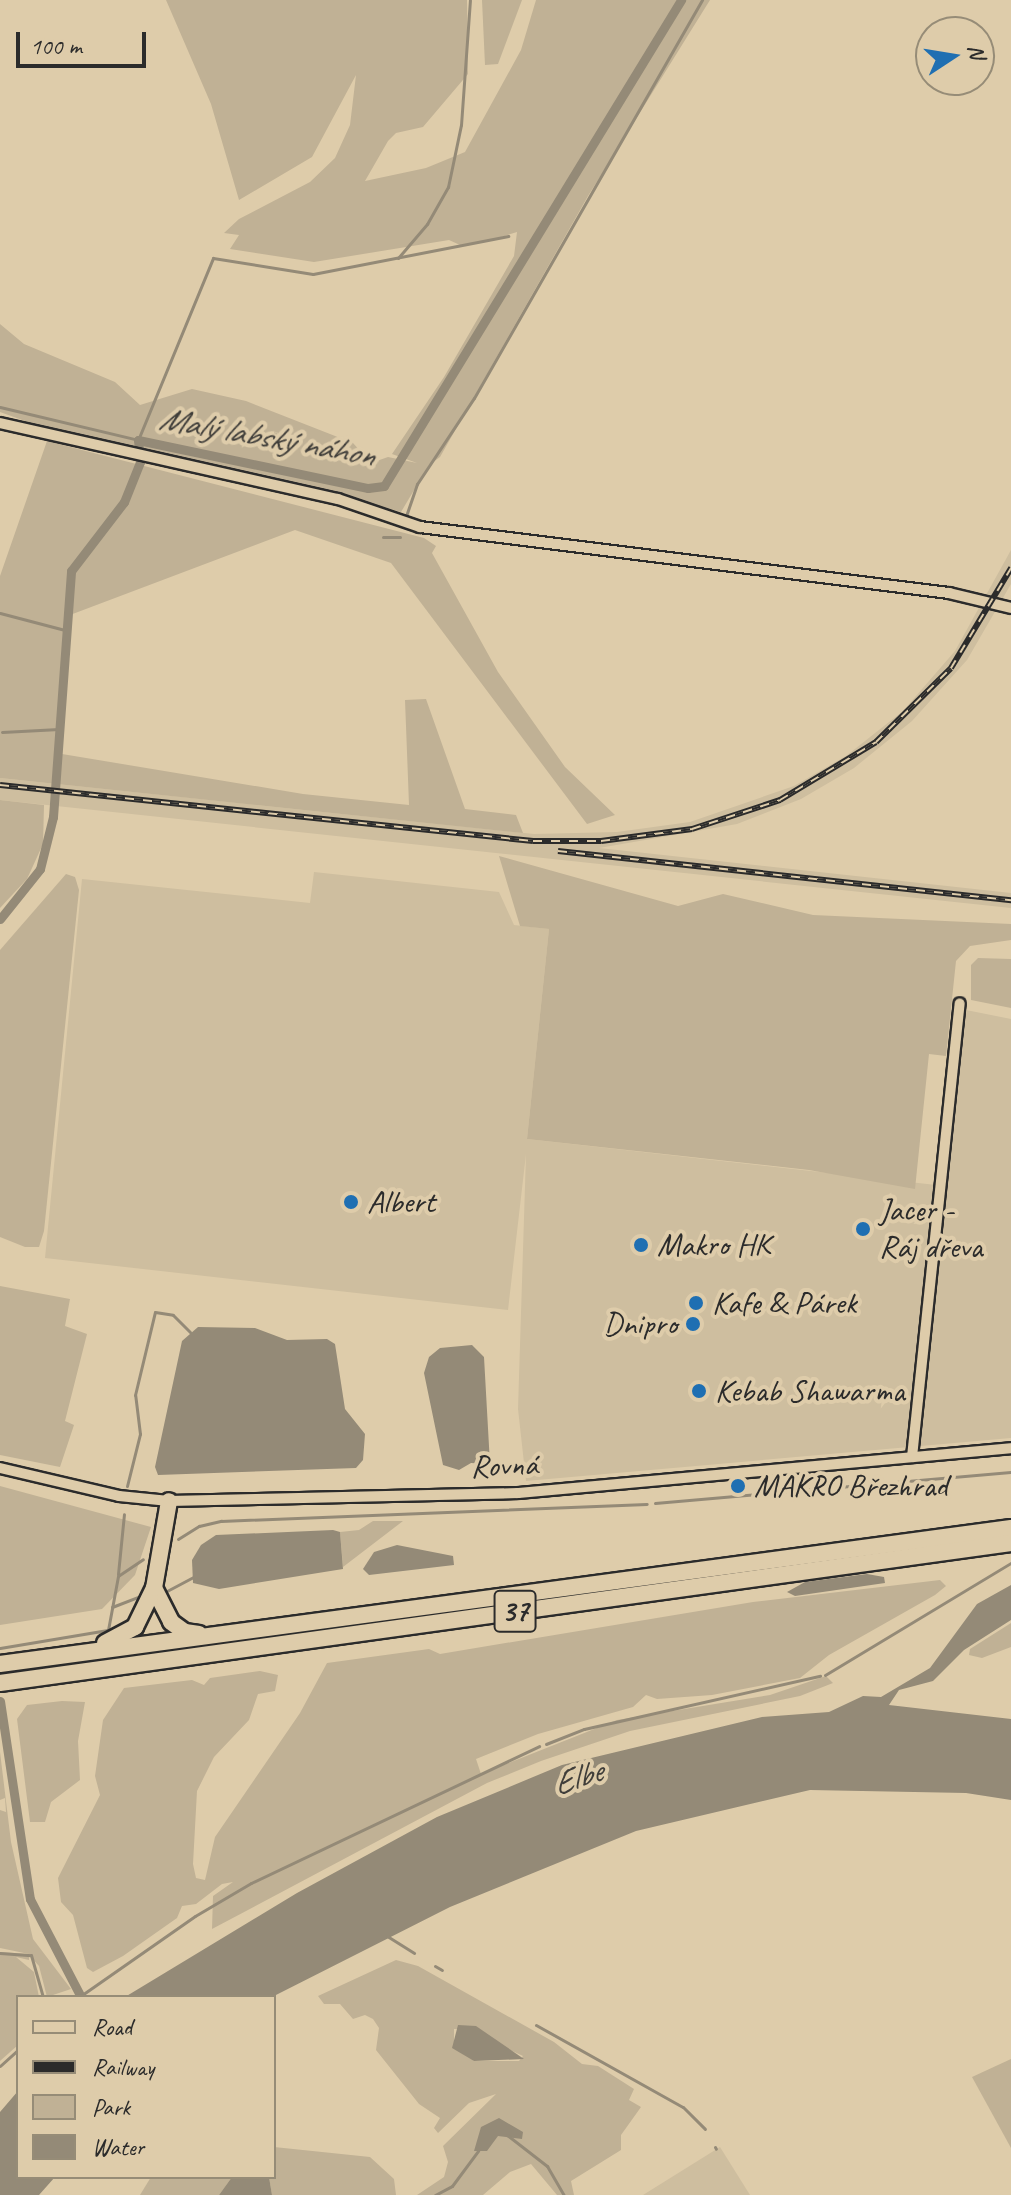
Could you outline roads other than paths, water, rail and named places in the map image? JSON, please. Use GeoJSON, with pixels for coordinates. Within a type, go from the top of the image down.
{"type":"FeatureCollection","features":[{"type":"Feature","properties":{"kind":"main road"},"geometry":{"type":"LineString","coordinates":[[60,1656],[126,1635],[155,1591],[169,1501]]}},
{"type":"Feature","properties":{"kind":"main road","name":"37"},"geometry":{"type":"LineString","coordinates":[[8,1663],[1011,1528]]}},
{"type":"Feature","properties":{"kind":"main road","name":"37"},"geometry":{"type":"LineString","coordinates":[[0,1683],[1011,1543]]}},
{"type":"Feature","properties":{"kind":"main road"},"geometry":{"type":"LineString","coordinates":[[155,1591],[171,1622],[185,1632],[257,1630]]}},
{"type":"Feature","properties":{"kind":"street"},"geometry":{"type":"LineString","coordinates":[[0,423],[99,442],[338,499],[420,527],[949,593],[1011,608]]}},
{"type":"Feature","properties":{"kind":"street"},"geometry":{"type":"LineString","coordinates":[[912,1457],[960,1004]]}},
{"type":"Feature","properties":{"kind":"street","name":"Rovná"},"geometry":{"type":"LineString","coordinates":[[0,1468],[119,1496],[169,1501],[518,1493],[1011,1448]]}},
{"type":"Feature","properties":{"kind":"water"},"geometry":{"type":"Polygon","coordinates":[[[198,1327],[255,1328],[287,1340],[327,1339],[335,1344],[345,1409],[365,1434],[363,1460],[356,1468],[158,1475],[155,1467],[182,1341],[198,1327]]]}},
{"type":"Feature","properties":{"kind":"water"},"geometry":{"type":"Polygon","coordinates":[[[472,1345],[484,1357],[490,1464],[471,1463],[459,1470],[443,1465],[424,1373],[429,1357],[440,1348],[472,1345]]]}},
{"type":"Feature","properties":{"kind":"water"},"geometry":{"type":"Polygon","coordinates":[[[340,1532],[343,1569],[219,1589],[193,1583],[192,1560],[201,1545],[216,1535],[340,1532]]]}},
{"type":"Feature","properties":{"kind":"water"},"geometry":{"type":"Polygon","coordinates":[[[397,1545],[453,1556],[454,1565],[369,1575],[363,1569],[374,1552],[397,1545]]]}},
{"type":"Feature","properties":{"kind":"water"},"geometry":{"type":"Polygon","coordinates":[[[867,1574],[884,1577],[885,1583],[795,1596],[787,1592],[805,1582],[867,1574]]]}},
{"type":"Feature","properties":{"kind":"water","name":"Elbe"},"geometry":{"type":"Polygon","coordinates":[[[1011,1585],[1011,1620],[964,1650],[933,1681],[899,1690],[889,1705],[1011,1719],[1011,1800],[966,1793],[810,1790],[636,1831],[450,1907],[276,1995],[128,1995],[297,1893],[437,1817],[562,1765],[762,1717],[829,1712],[863,1696],[881,1697],[930,1668],[977,1604],[1011,1585]]]}},
{"type":"Feature","properties":{"kind":"water"},"geometry":{"type":"Polygon","coordinates":[[[458,2025],[476,2026],[524,2059],[474,2061],[452,2048],[458,2025]]]}},
{"type":"Feature","properties":{"kind":"water"},"geometry":{"type":"Polygon","coordinates":[[[16,2093],[16,2179],[53,2179],[39,2195],[0,2195],[0,2112],[16,2093]]]}},
{"type":"Feature","properties":{"kind":"water"},"geometry":{"type":"Polygon","coordinates":[[[499,2118],[523,2132],[522,2139],[498,2136],[487,2151],[474,2151],[481,2127],[499,2118]]]}},
{"type":"Feature","properties":{"kind":"water"},"geometry":{"type":"Polygon","coordinates":[[[231,2179],[269,2179],[272,2195],[219,2195],[231,2179]]]}},
{"type":"Feature","properties":{"kind":"waterway"},"geometry":{"type":"LineString","coordinates":[[398,258],[427,224],[448,187],[461,125],[470,0]]}},
{"type":"Feature","properties":{"kind":"waterway","name":"Malý labský náhon"},"geometry":{"type":"LineString","coordinates":[[0,919],[40,869],[53,817],[71,571],[124,502],[140,462],[138,440],[368,488],[384,486],[681,0]]}},
{"type":"Feature","properties":{"kind":"waterway"},"geometry":{"type":"LineString","coordinates":[[406,516],[417,484],[474,398],[702,0]]}},
{"type":"Feature","properties":{"kind":"waterway"},"geometry":{"type":"LineString","coordinates":[[0,407],[138,440],[213,258],[313,274],[508,236]]}},
{"type":"Feature","properties":{"kind":"waterway"},"geometry":{"type":"LineString","coordinates":[[383,537],[400,537]]}},
{"type":"Feature","properties":{"kind":"waterway"},"geometry":{"type":"LineString","coordinates":[[0,613],[65,630]]}},
{"type":"Feature","properties":{"kind":"waterway"},"geometry":{"type":"LineString","coordinates":[[2,732],[59,729]]}},
{"type":"Feature","properties":{"kind":"waterway"},"geometry":{"type":"LineString","coordinates":[[127,1486],[140,1434],[135,1395],[155,1312],[173,1315],[190,1332]]}},
{"type":"Feature","properties":{"kind":"waterway"},"geometry":{"type":"LineString","coordinates":[[655,1503],[1011,1472]]}},
{"type":"Feature","properties":{"kind":"waterway"},"geometry":{"type":"LineString","coordinates":[[178,1539],[199,1526],[221,1521],[647,1504]]}},
{"type":"Feature","properties":{"kind":"waterway"},"geometry":{"type":"LineString","coordinates":[[118,1574],[124,1514]]}},
{"type":"Feature","properties":{"kind":"waterway"},"geometry":{"type":"LineString","coordinates":[[0,1648],[108,1630],[118,1576],[143,1559]]}},
{"type":"Feature","properties":{"kind":"waterway"},"geometry":{"type":"LineString","coordinates":[[825,1675],[1011,1563]]}},
{"type":"Feature","properties":{"kind":"waterway"},"geometry":{"type":"LineString","coordinates":[[165,1592],[193,1577]]}},
{"type":"Feature","properties":{"kind":"waterway"},"geometry":{"type":"LineString","coordinates":[[112,1607],[138,1597]]}},
{"type":"Feature","properties":{"kind":"waterway"},"geometry":{"type":"LineString","coordinates":[[546,1744],[584,1729],[820,1676]]}},
{"type":"Feature","properties":{"kind":"waterway","name":"Malý labský náhon"},"geometry":{"type":"LineString","coordinates":[[0,1701],[30,1899],[80,1995]]}},
{"type":"Feature","properties":{"kind":"waterway"},"geometry":{"type":"LineString","coordinates":[[82,1995],[195,1916],[251,1883],[539,1746]]}},
{"type":"Feature","properties":{"kind":"waterway"},"geometry":{"type":"LineString","coordinates":[[387,1936],[414,1953]]}},
{"type":"Feature","properties":{"kind":"waterway"},"geometry":{"type":"LineString","coordinates":[[0,1953],[31,1955],[42,1995]]}},
{"type":"Feature","properties":{"kind":"waterway"},"geometry":{"type":"LineString","coordinates":[[435,1966],[442,1970]]}},
{"type":"Feature","properties":{"kind":"waterway"},"geometry":{"type":"LineString","coordinates":[[536,2025],[683,2107],[705,2129]]}},
{"type":"Feature","properties":{"kind":"waterway"},"geometry":{"type":"LineString","coordinates":[[0,2066],[16,2052]]}},
{"type":"Feature","properties":{"kind":"waterway"},"geometry":{"type":"LineString","coordinates":[[507,2135],[547,2166],[564,2195]]}},
{"type":"Feature","properties":{"kind":"waterway"},"geometry":{"type":"LineString","coordinates":[[435,2195],[452,2186],[478,2151]]}},
{"type":"Feature","properties":{"kind":"railway"},"geometry":{"type":"LineString","coordinates":[[0,785],[533,841],[601,841],[692,829],[780,800],[876,742],[951,668],[1011,568]]}},
{"type":"Feature","properties":{"kind":"railway"},"geometry":{"type":"LineString","coordinates":[[558,851],[1011,900]]}},
{"type":"Feature","properties":{"kind":"place","name":"Albert"},"geometry":{"type":"Point","coordinates":[351,1202]}},
{"type":"Feature","properties":{"kind":"place","name":"Jacer - Ráj dřeva"},"geometry":{"type":"Point","coordinates":[863,1229]}},
{"type":"Feature","properties":{"kind":"place","name":"Makro HK"},"geometry":{"type":"Point","coordinates":[641,1245]}},
{"type":"Feature","properties":{"kind":"place","name":"Kafe & Párek"},"geometry":{"type":"Point","coordinates":[696,1303]}},
{"type":"Feature","properties":{"kind":"place","name":"Dnipro"},"geometry":{"type":"Point","coordinates":[693,1324]}},
{"type":"Feature","properties":{"kind":"place","name":"Kebab Shawarma"},"geometry":{"type":"Point","coordinates":[699,1391]}},
{"type":"Feature","properties":{"kind":"place","name":"MAKRO Březhrad"},"geometry":{"type":"Point","coordinates":[738,1486]}}]}
